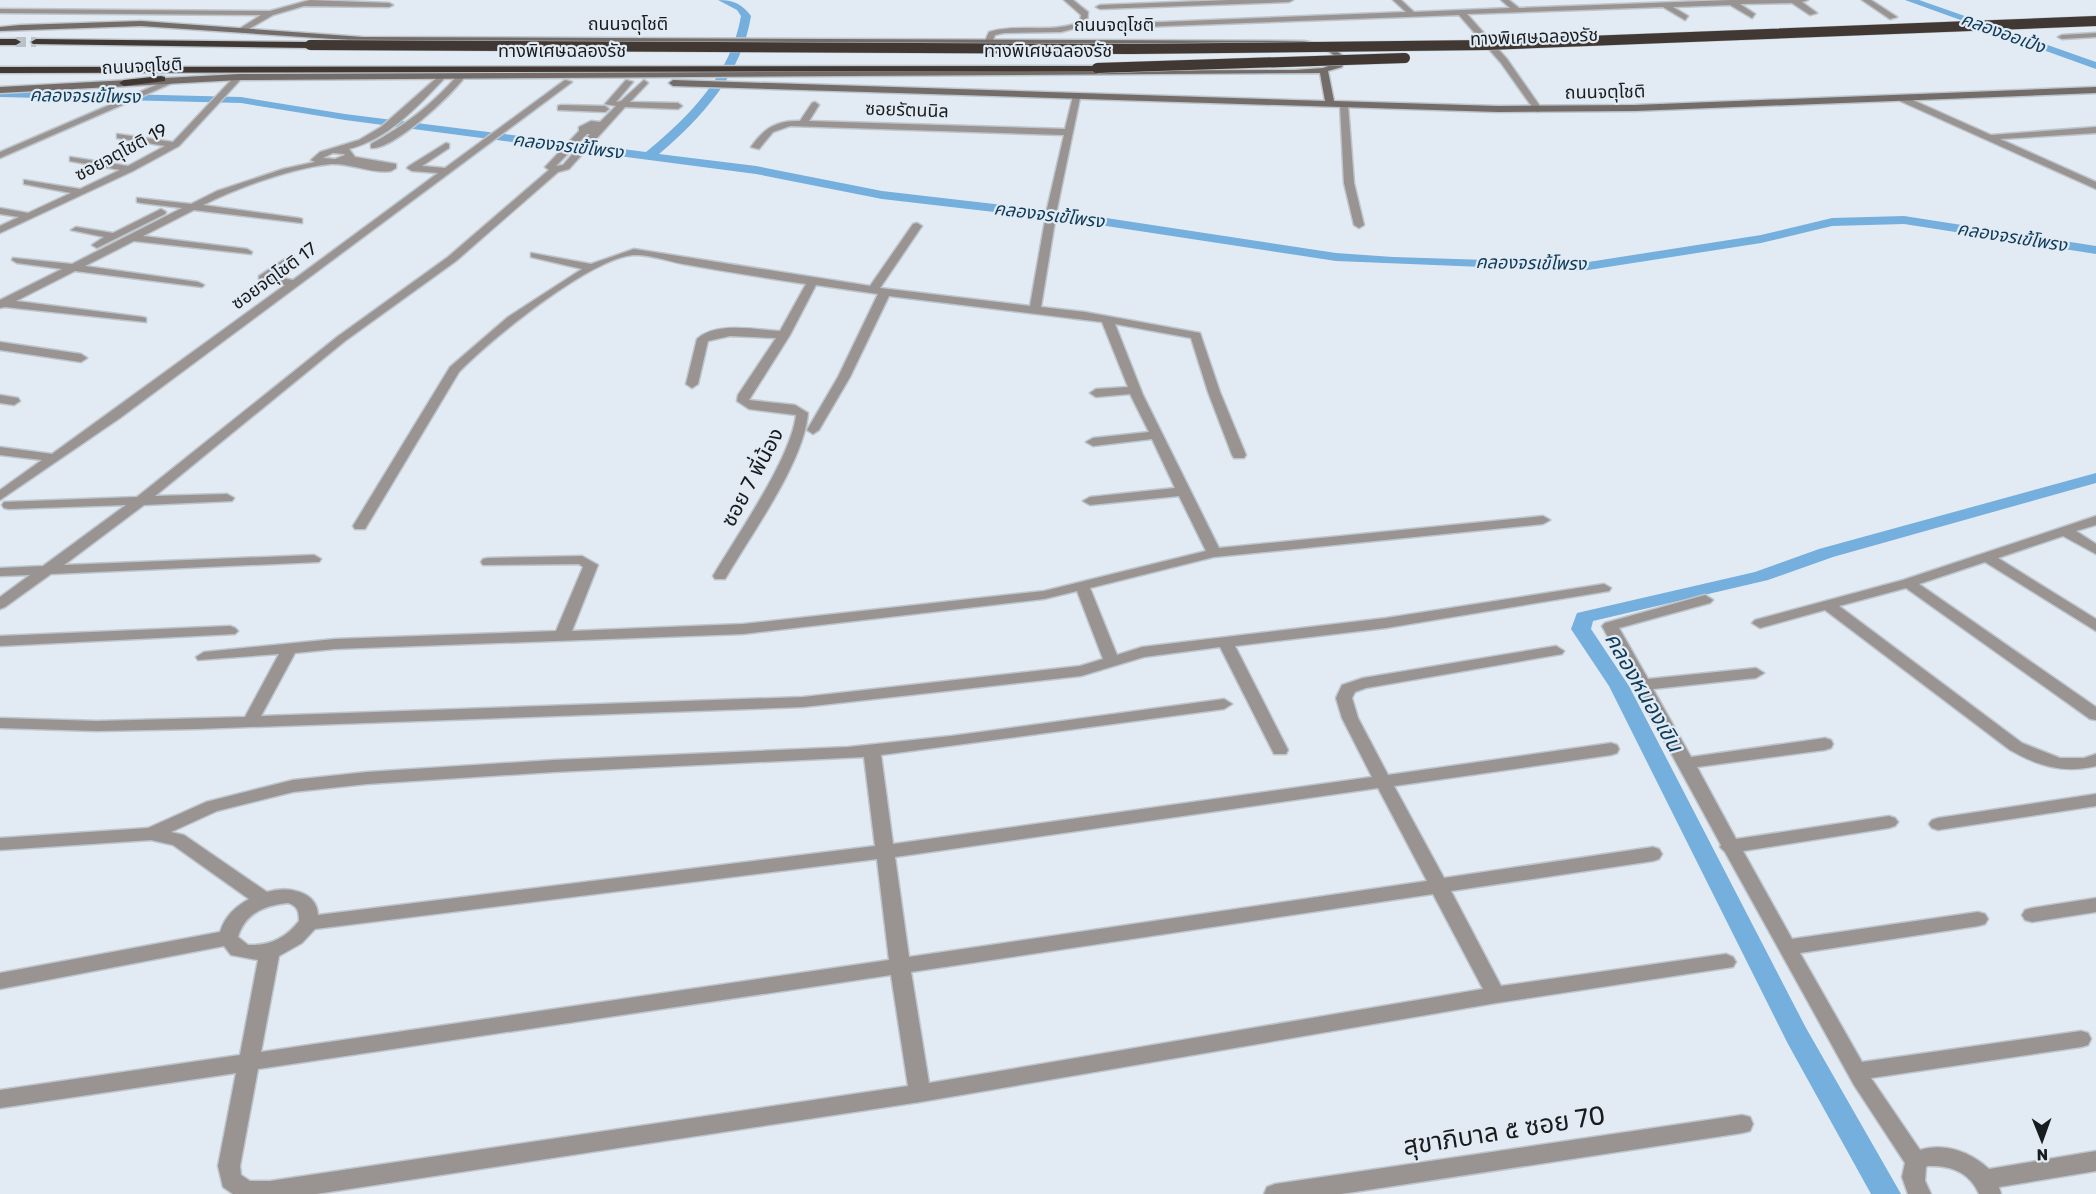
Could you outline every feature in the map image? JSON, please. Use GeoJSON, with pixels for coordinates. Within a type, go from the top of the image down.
{"type":"FeatureCollection","features":[{"type":"Feature","properties":{"kind":"highway","name":"ทางพิเศษฉลองรัช"},"geometry":{"type":"LineString","coordinates":[[36,42],[1131,49],[1475,45],[2096,21]]}},
{"type":"Feature","properties":{"kind":"highway","name":"ทางพิเศษฉลองรัช"},"geometry":{"type":"LineString","coordinates":[[1428,57],[1746,46],[2096,27]]}},
{"type":"Feature","properties":{"kind":"highway"},"geometry":{"type":"LineString","coordinates":[[0,42],[16,42]]}},
{"type":"Feature","properties":{"kind":"highway","name":"ทางพิเศษฉลองรัช"},"geometry":{"type":"LineString","coordinates":[[0,70],[699,71],[1097,68],[1416,57]]}},
{"type":"Feature","properties":{"kind":"highway"},"geometry":{"type":"LineString","coordinates":[[124,83],[279,69]]}},
{"type":"Feature","properties":{"kind":"street"},"geometry":{"type":"LineString","coordinates":[[0,11],[270,13],[316,0]]}},
{"type":"Feature","properties":{"kind":"street"},"geometry":{"type":"LineString","coordinates":[[989,41],[992,34],[1001,31],[1055,30],[1079,25],[1086,17],[1068,0]]}},
{"type":"Feature","properties":{"kind":"street"},"geometry":{"type":"LineString","coordinates":[[1100,8],[1289,0]]}},
{"type":"Feature","properties":{"kind":"street"},"geometry":{"type":"LineString","coordinates":[[1397,0],[1412,14]]}},
{"type":"Feature","properties":{"kind":"street"},"geometry":{"type":"LineString","coordinates":[[1504,0],[1517,10]]}},
{"type":"Feature","properties":{"kind":"street"},"geometry":{"type":"LineString","coordinates":[[1634,0],[1642,6]]}},
{"type":"Feature","properties":{"kind":"street"},"geometry":{"type":"LineString","coordinates":[[1793,0],[1813,13]]}},
{"type":"Feature","properties":{"kind":"street"},"geometry":{"type":"LineString","coordinates":[[1114,26],[1804,0]]}},
{"type":"Feature","properties":{"kind":"street"},"geometry":{"type":"LineString","coordinates":[[1866,0],[1893,16]]}},
{"type":"Feature","properties":{"kind":"street"},"geometry":{"type":"LineString","coordinates":[[1731,3],[1752,16]]}},
{"type":"Feature","properties":{"kind":"street"},"geometry":{"type":"LineString","coordinates":[[302,4],[389,5]]}},
{"type":"Feature","properties":{"kind":"street"},"geometry":{"type":"LineString","coordinates":[[1173,4],[1184,23]]}},
{"type":"Feature","properties":{"kind":"street"},"geometry":{"type":"LineString","coordinates":[[1433,4],[1445,13]]}},
{"type":"Feature","properties":{"kind":"street"},"geometry":{"type":"LineString","coordinates":[[1665,5],[1685,18]]}},
{"type":"Feature","properties":{"kind":"street"},"geometry":{"type":"LineString","coordinates":[[1603,7],[1618,19]]}},
{"type":"Feature","properties":{"kind":"street"},"geometry":{"type":"LineString","coordinates":[[1538,9],[1549,21]]}},
{"type":"Feature","properties":{"kind":"street"},"geometry":{"type":"LineString","coordinates":[[1461,12],[1504,61],[1538,109]]}},
{"type":"Feature","properties":{"kind":"street"},"geometry":{"type":"LineString","coordinates":[[242,32],[270,13]]}},
{"type":"Feature","properties":{"kind":"street","name":"ถนนจตุโชติ"},"geometry":{"type":"LineString","coordinates":[[0,29],[101,24],[160,24],[242,32],[363,39],[1298,43],[1322,45],[1338,52],[1342,58],[1339,65],[1324,70],[750,70],[713,74],[699,71],[440,78],[239,77],[0,90]]}},
{"type":"Feature","properties":{"kind":"street"},"geometry":{"type":"LineString","coordinates":[[2062,37],[2096,35]]}},
{"type":"Feature","properties":{"kind":"street"},"geometry":{"type":"LineString","coordinates":[[1324,70],[1330,104]]}},
{"type":"Feature","properties":{"kind":"street"},"geometry":{"type":"LineString","coordinates":[[687,84],[699,71]]}},
{"type":"Feature","properties":{"kind":"street","name":"ซอยจตุโชติ 19"},"geometry":{"type":"LineString","coordinates":[[0,230],[130,169],[172,146],[239,77]]}},
{"type":"Feature","properties":{"kind":"street"},"geometry":{"type":"LineString","coordinates":[[1,300],[56,265],[231,180],[349,157],[403,130],[463,77]]}},
{"type":"Feature","properties":{"kind":"street","name":"ถนนจตุโชติ"},"geometry":{"type":"LineString","coordinates":[[463,77],[1076,98],[1538,109],[1903,99],[2096,90]]}},
{"type":"Feature","properties":{"kind":"street"},"geometry":{"type":"LineString","coordinates":[[327,160],[336,151],[360,143],[386,128],[402,116],[440,78]]}},
{"type":"Feature","properties":{"kind":"street"},"geometry":{"type":"LineString","coordinates":[[2,154],[173,81]]}},
{"type":"Feature","properties":{"kind":"street","name":"ซอยจตุโชติ 17"},"geometry":{"type":"LineString","coordinates":[[4,500],[56,458],[568,82]]}},
{"type":"Feature","properties":{"kind":"street"},"geometry":{"type":"LineString","coordinates":[[556,164],[566,167],[607,107],[629,82]]}},
{"type":"Feature","properties":{"kind":"street"},"geometry":{"type":"LineString","coordinates":[[0,604],[139,502],[341,339],[452,259],[622,105],[644,82]]}},
{"type":"Feature","properties":{"kind":"street"},"geometry":{"type":"LineString","coordinates":[[1035,309],[1048,243],[1048,229],[1076,98]]}},
{"type":"Feature","properties":{"kind":"street"},"geometry":{"type":"LineString","coordinates":[[1903,99],[2096,186]]}},
{"type":"Feature","properties":{"kind":"street"},"geometry":{"type":"LineString","coordinates":[[561,108],[622,105],[678,106]]}},
{"type":"Feature","properties":{"kind":"street"},"geometry":{"type":"LineString","coordinates":[[803,123],[815,105]]}},
{"type":"Feature","properties":{"kind":"street"},"geometry":{"type":"LineString","coordinates":[[1344,105],[1349,183],[1359,225]]}},
{"type":"Feature","properties":{"kind":"street","name":"ซอยรัตนนิล"},"geometry":{"type":"LineString","coordinates":[[756,147],[766,132],[779,124],[1067,132]]}},
{"type":"Feature","properties":{"kind":"street"},"geometry":{"type":"LineString","coordinates":[[1991,137],[2095,125]]}},
{"type":"Feature","properties":{"kind":"street"},"geometry":{"type":"LineString","coordinates":[[120,136],[172,146]]}},
{"type":"Feature","properties":{"kind":"street"},"geometry":{"type":"LineString","coordinates":[[446,147],[412,168],[448,171]]}},
{"type":"Feature","properties":{"kind":"street"},"geometry":{"type":"LineString","coordinates":[[336,151],[346,151],[349,157]]}},
{"type":"Feature","properties":{"kind":"street"},"geometry":{"type":"LineString","coordinates":[[1,300],[73,268],[220,193],[252,181],[327,160],[388,169],[393,166],[349,157]]}},
{"type":"Feature","properties":{"kind":"street"},"geometry":{"type":"LineString","coordinates":[[73,159],[130,169]]}},
{"type":"Feature","properties":{"kind":"street"},"geometry":{"type":"LineString","coordinates":[[27,182],[82,192]]}},
{"type":"Feature","properties":{"kind":"street"},"geometry":{"type":"LineString","coordinates":[[141,200],[298,221]]}},
{"type":"Feature","properties":{"kind":"street"},"geometry":{"type":"LineString","coordinates":[[0,211],[29,216]]}},
{"type":"Feature","properties":{"kind":"street"},"geometry":{"type":"LineString","coordinates":[[813,430],[844,377],[879,291],[916,226]]}},
{"type":"Feature","properties":{"kind":"street"},"geometry":{"type":"LineString","coordinates":[[76,230],[114,236]]}},
{"type":"Feature","properties":{"kind":"street"},"geometry":{"type":"LineString","coordinates":[[134,238],[247,252]]}},
{"type":"Feature","properties":{"kind":"street"},"geometry":{"type":"LineString","coordinates":[[360,526],[454,370],[469,352],[508,322],[592,268],[620,254],[644,252],[736,270],[879,291],[1107,319],[1196,335],[1214,392],[1239,455]]}},
{"type":"Feature","properties":{"kind":"street"},"geometry":{"type":"LineString","coordinates":[[535,255],[592,268]]}},
{"type":"Feature","properties":{"kind":"street"},"geometry":{"type":"LineString","coordinates":[[17,260],[198,285]]}},
{"type":"Feature","properties":{"kind":"street"},"geometry":{"type":"LineString","coordinates":[[294,283],[263,278],[279,261],[318,267]]}},
{"type":"Feature","properties":{"kind":"street","name":"ซอย 7 พี่น้อง"},"geometry":{"type":"LineString","coordinates":[[720,576],[794,446],[804,418],[802,413],[795,409],[749,405],[743,401],[744,395],[784,335],[813,281]]}},
{"type":"Feature","properties":{"kind":"street"},"geometry":{"type":"LineString","coordinates":[[1,300],[142,320]]}},
{"type":"Feature","properties":{"kind":"street"},"geometry":{"type":"LineString","coordinates":[[1107,319],[1135,390],[1214,553]]}},
{"type":"Feature","properties":{"kind":"street"},"geometry":{"type":"LineString","coordinates":[[692,384],[703,339],[708,335],[730,333],[784,335]]}},
{"type":"Feature","properties":{"kind":"street"},"geometry":{"type":"LineString","coordinates":[[0,346],[81,358]]}},
{"type":"Feature","properties":{"kind":"street"},"geometry":{"type":"LineString","coordinates":[[1096,393],[1135,390]]}},
{"type":"Feature","properties":{"kind":"street"},"geometry":{"type":"LineString","coordinates":[[0,399],[14,401]]}},
{"type":"Feature","properties":{"kind":"street"},"geometry":{"type":"LineString","coordinates":[[1093,442],[1157,435]]}},
{"type":"Feature","properties":{"kind":"street"},"geometry":{"type":"LineString","coordinates":[[0,451],[56,458]]}},
{"type":"Feature","properties":{"kind":"street"},"geometry":{"type":"LineString","coordinates":[[1090,501],[1184,491]]}},
{"type":"Feature","properties":{"kind":"street"},"geometry":{"type":"LineString","coordinates":[[4,500],[139,502],[227,498]]}},
{"type":"Feature","properties":{"kind":"street"},"geometry":{"type":"LineString","coordinates":[[204,657],[335,644],[743,629],[1044,595],[1214,553],[1544,520]]}},
{"type":"Feature","properties":{"kind":"street"},"geometry":{"type":"LineString","coordinates":[[1760,623],[1908,583],[2096,520]]}},
{"type":"Feature","properties":{"kind":"street"},"geometry":{"type":"LineString","coordinates":[[2065,531],[2096,550]]}},
{"type":"Feature","properties":{"kind":"street"},"geometry":{"type":"LineString","coordinates":[[1986,556],[2096,626]]}},
{"type":"Feature","properties":{"kind":"street"},"geometry":{"type":"LineString","coordinates":[[0,572],[314,559]]}},
{"type":"Feature","properties":{"kind":"street"},"geometry":{"type":"LineString","coordinates":[[488,562],[582,560],[591,565],[562,635]]}},
{"type":"Feature","properties":{"kind":"street"},"geometry":{"type":"LineString","coordinates":[[1908,583],[2096,715]]}},
{"type":"Feature","properties":{"kind":"street"},"geometry":{"type":"LineString","coordinates":[[1082,586],[1112,663]]}},
{"type":"Feature","properties":{"kind":"street"},"geometry":{"type":"LineString","coordinates":[[0,723],[97,726],[250,722],[803,702],[1081,671],[1142,652],[1386,623],[1604,588]]}},
{"type":"Feature","properties":{"kind":"street"},"geometry":{"type":"LineString","coordinates":[[1705,600],[1610,626],[1687,763],[1729,847],[1899,1141],[1917,1162]]}},
{"type":"Feature","properties":{"kind":"street"},"geometry":{"type":"LineString","coordinates":[[1827,604],[2005,740],[2031,756],[2055,764],[2084,764],[2096,760]]}},
{"type":"Feature","properties":{"kind":"street"},"geometry":{"type":"LineString","coordinates":[[0,641],[230,631]]}},
{"type":"Feature","properties":{"kind":"street"},"geometry":{"type":"LineString","coordinates":[[1225,642],[1280,750]]}},
{"type":"Feature","properties":{"kind":"street"},"geometry":{"type":"LineString","coordinates":[[250,722],[290,648]]}},
{"type":"Feature","properties":{"kind":"street"},"geometry":{"type":"LineString","coordinates":[[1496,995],[1383,783],[1350,718],[1344,698],[1348,689],[1381,679],[1556,651]]}},
{"type":"Feature","properties":{"kind":"street"},"geometry":{"type":"LineString","coordinates":[[1643,685],[1756,673]]}},
{"type":"Feature","properties":{"kind":"street"},"geometry":{"type":"LineString","coordinates":[[151,834],[212,806],[293,786],[367,778],[542,766],[872,751],[1224,704]]}},
{"type":"Feature","properties":{"kind":"street"},"geometry":{"type":"LineString","coordinates":[[1687,763],[1825,744]]}},
{"type":"Feature","properties":{"kind":"street"},"geometry":{"type":"LineString","coordinates":[[309,923],[883,852],[1611,749]]}},
{"type":"Feature","properties":{"kind":"street"},"geometry":{"type":"LineString","coordinates":[[872,751],[883,852],[920,1093]]}},
{"type":"Feature","properties":{"kind":"street"},"geometry":{"type":"LineString","coordinates":[[1938,824],[2096,801]]}},
{"type":"Feature","properties":{"kind":"street"},"geometry":{"type":"LineString","coordinates":[[1729,847],[1889,822]]}},
{"type":"Feature","properties":{"kind":"street"},"geometry":{"type":"LineString","coordinates":[[0,844],[151,834],[178,840],[263,899]]}},
{"type":"Feature","properties":{"kind":"street"},"geometry":{"type":"LineString","coordinates":[[0,1099],[1653,854]]}},
{"type":"Feature","properties":{"kind":"street"},"geometry":{"type":"LineString","coordinates":[[278,896],[301,899],[308,905],[311,913],[309,923],[294,940],[270,951],[247,953],[238,950],[228,938],[233,920],[251,904],[263,899],[278,896]]}},
{"type":"Feature","properties":{"kind":"street"},"geometry":{"type":"LineString","coordinates":[[2032,915],[2096,905]]}},
{"type":"Feature","properties":{"kind":"street"},"geometry":{"type":"LineString","coordinates":[[1787,947],[1978,919]]}},
{"type":"Feature","properties":{"kind":"street"},"geometry":{"type":"LineString","coordinates":[[0,981],[228,938]]}},
{"type":"Feature","properties":{"kind":"street"},"geometry":{"type":"LineString","coordinates":[[270,951],[229,1166],[231,1180],[246,1191],[281,1189],[920,1093],[1496,995],[1726,962]]}},
{"type":"Feature","properties":{"kind":"street"},"geometry":{"type":"LineString","coordinates":[[1858,1071],[2081,1039]]}},
{"type":"Feature","properties":{"kind":"street","name":"สุขาภิบาล ๕ ซอย 70"},"geometry":{"type":"LineString","coordinates":[[1275,1194],[1742,1124]]}},
{"type":"Feature","properties":{"kind":"street"},"geometry":{"type":"LineString","coordinates":[[1920,1194],[1912,1177],[1917,1162],[1927,1156],[1951,1158],[1963,1163],[1987,1187],[2096,1161]]}},
{"type":"Feature","properties":{"kind":"waterway"},"geometry":{"type":"LineString","coordinates":[[649,156],[696,112],[725,75],[735,55],[743,36],[746,16],[740,8],[723,0]]}},
{"type":"Feature","properties":{"kind":"waterway","name":"คลองออเป้ง"},"geometry":{"type":"LineString","coordinates":[[1910,0],[2096,66]]}},
{"type":"Feature","properties":{"kind":"waterway","name":"คลองจรเข้โพรง"},"geometry":{"type":"LineString","coordinates":[[0,94],[241,100],[345,117],[756,170],[882,195],[1080,218],[1336,257],[1582,267],[1626,262],[1761,239],[1832,222],[1904,220],[2096,250]]}},
{"type":"Feature","properties":{"kind":"waterway","name":"คลองหนองเขิน"},"geometry":{"type":"LineString","coordinates":[[1886,1194],[1797,1036],[1619,686],[1581,629],[1584,617],[1761,576],[1826,553],[2096,478]]}},
{"type":"Feature","properties":{"kind":"tunnel"},"geometry":{"type":"LineString","coordinates":[[16,42],[36,42]]}}]}
